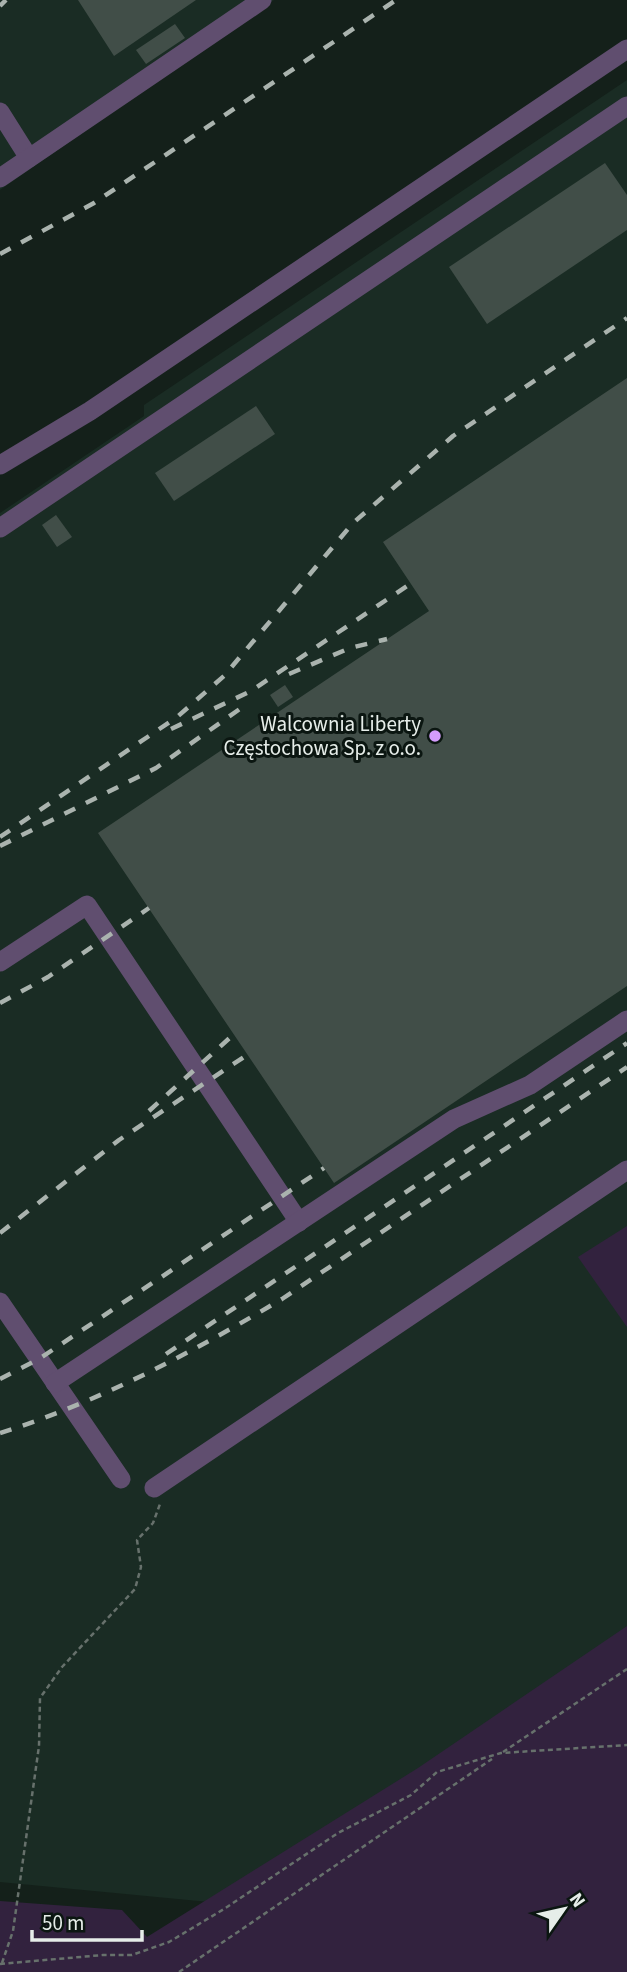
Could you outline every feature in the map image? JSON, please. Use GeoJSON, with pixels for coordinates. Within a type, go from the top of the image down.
{"type":"FeatureCollection","features":[{"type":"Feature","properties":{"kind":"street"},"geometry":{"type":"LineString","coordinates":[[0,178],[262,0]]}},
{"type":"Feature","properties":{"kind":"street"},"geometry":{"type":"LineString","coordinates":[[0,465],[90,411],[627,49]]}},
{"type":"Feature","properties":{"kind":"street"},"geometry":{"type":"LineString","coordinates":[[0,528],[627,106]]}},
{"type":"Feature","properties":{"kind":"street"},"geometry":{"type":"LineString","coordinates":[[0,112],[29,158]]}},
{"type":"Feature","properties":{"kind":"street"},"geometry":{"type":"LineString","coordinates":[[0,962],[87,905],[299,1222]]}},
{"type":"Feature","properties":{"kind":"street"},"geometry":{"type":"LineString","coordinates":[[55,1383],[454,1119],[530,1085],[627,1020]]}},
{"type":"Feature","properties":{"kind":"street"},"geometry":{"type":"LineString","coordinates":[[154,1488],[627,1170]]}},
{"type":"Feature","properties":{"kind":"street"},"geometry":{"type":"LineString","coordinates":[[0,1301],[121,1479]]}},
{"type":"Feature","properties":{"kind":"path"},"geometry":{"type":"LineString","coordinates":[[154,1488],[160,1503],[153,1523],[137,1540],[141,1567],[135,1589],[62,1667],[40,1698],[39,1746],[13,1931],[1,1964],[103,1955],[119,1957],[148,1951],[224,1909],[291,1861],[338,1833],[411,1795],[437,1772],[501,1753],[627,1745]]}},
{"type":"Feature","properties":{"kind":"path"},"geometry":{"type":"LineString","coordinates":[[179,1972],[627,1669]]}},
{"type":"Feature","properties":{"kind":"shaded area"},"geometry":{"type":"Polygon","coordinates":[[[0,0],[274,0],[0,190],[0,0]]]}},
{"type":"Feature","properties":{"kind":"shaded area"},"geometry":{"type":"Polygon","coordinates":[[[627,80],[627,1652],[251,1906],[0,1882],[0,513],[144,416],[144,405],[627,80]]]}},
{"type":"Feature","properties":{"kind":"shaded area"},"geometry":{"type":"Polygon","coordinates":[[[627,1226],[627,1327],[578,1257],[627,1226]]]}},
{"type":"Feature","properties":{"kind":"shaded area"},"geometry":{"type":"Polygon","coordinates":[[[627,1626],[627,1972],[0,1972],[0,1901],[122,1910],[147,1937],[418,1768],[627,1626]]]}},
{"type":"Feature","properties":{"kind":"building"},"geometry":{"type":"Polygon","coordinates":[[[78,0],[196,0],[114,56],[78,0]]]}},
{"type":"Feature","properties":{"kind":"building"},"geometry":{"type":"Polygon","coordinates":[[[175,24],[185,38],[146,64],[136,50],[175,24]]]}},
{"type":"Feature","properties":{"kind":"building"},"geometry":{"type":"Polygon","coordinates":[[[605,163],[627,195],[627,230],[487,324],[449,267],[605,163]]]}},
{"type":"Feature","properties":{"kind":"building","name":"Walcownia Liberty Częstochowa Sp. z o.o."},"geometry":{"type":"Polygon","coordinates":[[[627,378],[627,986],[334,1183],[98,833],[429,611],[383,542],[627,378]]]}},
{"type":"Feature","properties":{"kind":"building"},"geometry":{"type":"Polygon","coordinates":[[[256,406],[275,434],[174,501],[155,473],[256,406]]]}},
{"type":"Feature","properties":{"kind":"building"},"geometry":{"type":"Polygon","coordinates":[[[56,515],[72,537],[57,547],[42,525],[56,515]]]}},
{"type":"Feature","properties":{"kind":"building"},"geometry":{"type":"Polygon","coordinates":[[[285,685],[293,697],[278,707],[270,695],[285,685]]]}},
{"type":"Feature","properties":{"kind":"railway"},"geometry":{"type":"LineString","coordinates":[[0,6],[6,0]]}},
{"type":"Feature","properties":{"kind":"railway"},"geometry":{"type":"LineString","coordinates":[[0,254],[94,203],[396,0]]}},
{"type":"Feature","properties":{"kind":"railway"},"geometry":{"type":"LineString","coordinates":[[0,837],[177,717],[224,676],[353,523],[453,436],[627,318]]}},
{"type":"Feature","properties":{"kind":"railway"},"geometry":{"type":"LineString","coordinates":[[171,729],[251,691],[410,584]]}},
{"type":"Feature","properties":{"kind":"railway"},"geometry":{"type":"LineString","coordinates":[[289,674],[350,648],[387,639]]}},
{"type":"Feature","properties":{"kind":"railway"},"geometry":{"type":"LineString","coordinates":[[0,846],[156,768],[244,706]]}},
{"type":"Feature","properties":{"kind":"railway"},"geometry":{"type":"LineString","coordinates":[[0,1003],[48,977],[149,908]]}},
{"type":"Feature","properties":{"kind":"railway"},"geometry":{"type":"LineString","coordinates":[[149,1111],[234,1034]]}},
{"type":"Feature","properties":{"kind":"railway"},"geometry":{"type":"LineString","coordinates":[[166,1354],[627,1043]]}},
{"type":"Feature","properties":{"kind":"railway"},"geometry":{"type":"LineString","coordinates":[[0,1233],[119,1140],[247,1055]]}},
{"type":"Feature","properties":{"kind":"railway"},"geometry":{"type":"LineString","coordinates":[[0,1433],[37,1421],[109,1391],[180,1357],[248,1319],[282,1299],[627,1067]]}},
{"type":"Feature","properties":{"kind":"railway"},"geometry":{"type":"LineString","coordinates":[[0,1379],[39,1359],[324,1168]]}},
{"type":"Feature","properties":{"kind":"place","name":"Walcownia Liberty Częstochowa Sp. z o.o."},"geometry":{"type":"Point","coordinates":[435,736]}}]}
